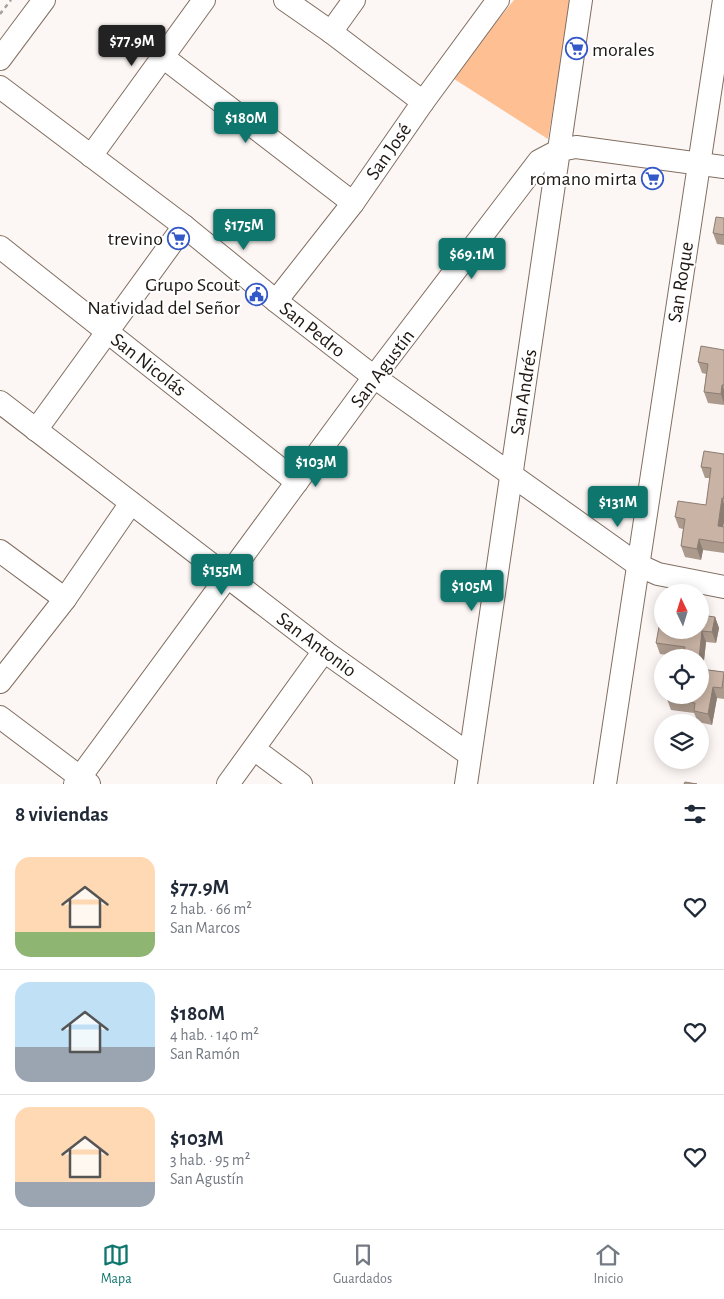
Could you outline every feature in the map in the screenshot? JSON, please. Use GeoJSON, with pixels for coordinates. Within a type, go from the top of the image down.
{"type":"FeatureCollection","features":[{"type":"Feature","properties":{"kind":"street"},"geometry":{"type":"LineString","coordinates":[[0,59],[44,0]]}},
{"type":"Feature","properties":{"kind":"street"},"geometry":{"type":"LineString","coordinates":[[91,156],[204,0]]}},
{"type":"Feature","properties":{"kind":"street"},"geometry":{"type":"LineString","coordinates":[[285,0],[331,32],[423,102]]}},
{"type":"Feature","properties":{"kind":"street"},"geometry":{"type":"LineString","coordinates":[[331,32],[354,0]]}},
{"type":"Feature","properties":{"kind":"street","name":"San José"},"geometry":{"type":"LineString","coordinates":[[276,301],[353,202],[498,0]]}},
{"type":"Feature","properties":{"kind":"street","name":"San Andrés"},"geometry":{"type":"LineString","coordinates":[[466,784],[581,0]]}},
{"type":"Feature","properties":{"kind":"street","name":"San Roque"},"geometry":{"type":"LineString","coordinates":[[605,784],[724,0]]}},
{"type":"Feature","properties":{"kind":"street"},"geometry":{"type":"LineString","coordinates":[[163,57],[353,202]]}},
{"type":"Feature","properties":{"kind":"street","name":"San Pedro"},"geometry":{"type":"LineString","coordinates":[[0,88],[184,226],[374,377],[638,565],[658,574],[724,587]]}},
{"type":"Feature","properties":{"kind":"street"},"geometry":{"type":"LineString","coordinates":[[560,150],[576,147],[724,167]]}},
{"type":"Feature","properties":{"kind":"street","name":"San Agustín"},"geometry":{"type":"LineString","coordinates":[[81,782],[227,577],[374,377],[539,161],[560,150]]}},
{"type":"Feature","properties":{"kind":"street"},"geometry":{"type":"LineString","coordinates":[[36,430],[184,226]]}},
{"type":"Feature","properties":{"kind":"street","name":"San Nicolás"},"geometry":{"type":"LineString","coordinates":[[0,247],[297,482]]}},
{"type":"Feature","properties":{"kind":"street","name":"San Antonio"},"geometry":{"type":"LineString","coordinates":[[0,402],[324,651],[470,755]]}},
{"type":"Feature","properties":{"kind":"street"},"geometry":{"type":"LineString","coordinates":[[0,682],[65,599],[131,503]]}},
{"type":"Feature","properties":{"kind":"street"},"geometry":{"type":"LineString","coordinates":[[0,551],[65,599]]}},
{"type":"Feature","properties":{"kind":"street"},"geometry":{"type":"LineString","coordinates":[[228,784],[324,651]]}},
{"type":"Feature","properties":{"kind":"street"},"geometry":{"type":"LineString","coordinates":[[0,717],[81,782]]}},
{"type":"Feature","properties":{"kind":"street"},"geometry":{"type":"LineString","coordinates":[[254,749],[301,784]]}},
{"type":"Feature","properties":{"kind":"path"},"geometry":{"type":"LineString","coordinates":[[0,14],[11,0]]}},
{"type":"Feature","properties":{"kind":"shaded area"},"geometry":{"type":"Polygon","coordinates":[[[514,0],[571,0],[548,139],[451,77],[514,0]]]}},
{"type":"Feature","properties":{"kind":"building"},"geometry":{"type":"Polygon","coordinates":[[[716,217],[724,218],[724,235],[713,233],[716,217]]]}},
{"type":"Feature","properties":{"kind":"building"},"geometry":{"type":"Polygon","coordinates":[[[701,346],[724,350],[724,385],[722,385],[721,394],[704,392],[708,364],[698,362],[701,346]]]}},
{"type":"Feature","properties":{"kind":"building"},"geometry":{"type":"Polygon","coordinates":[[[704,451],[724,454],[724,495],[718,526],[724,527],[724,543],[699,539],[697,549],[681,546],[685,519],[675,517],[678,501],[706,505],[711,468],[701,467],[704,451]]]}},
{"type":"Feature","properties":{"kind":"building"},"geometry":{"type":"Polygon","coordinates":[[[709,616],[715,617],[712,632],[709,632],[709,616]]]}},
{"type":"Feature","properties":{"kind":"building"},"geometry":{"type":"Polygon","coordinates":[[[657,639],[701,639],[700,649],[685,649],[685,647],[656,643],[657,639]]]}},
{"type":"Feature","properties":{"kind":"building"},"geometry":{"type":"Polygon","coordinates":[[[709,670],[724,672],[722,688],[713,687],[708,714],[694,711],[695,704],[709,704],[709,670]]]}},
{"type":"Feature","properties":{"kind":"place","name":"morales"},"geometry":{"type":"Point","coordinates":[576,49]}},
{"type":"Feature","properties":{"kind":"place","name":"romano mirta"},"geometry":{"type":"Point","coordinates":[653,178]}},
{"type":"Feature","properties":{"kind":"place","name":"trevino"},"geometry":{"type":"Point","coordinates":[179,238]}},
{"type":"Feature","properties":{"kind":"place","name":"Grupo Scout Natividad del Señor"},"geometry":{"type":"Point","coordinates":[256,295]}}]}
